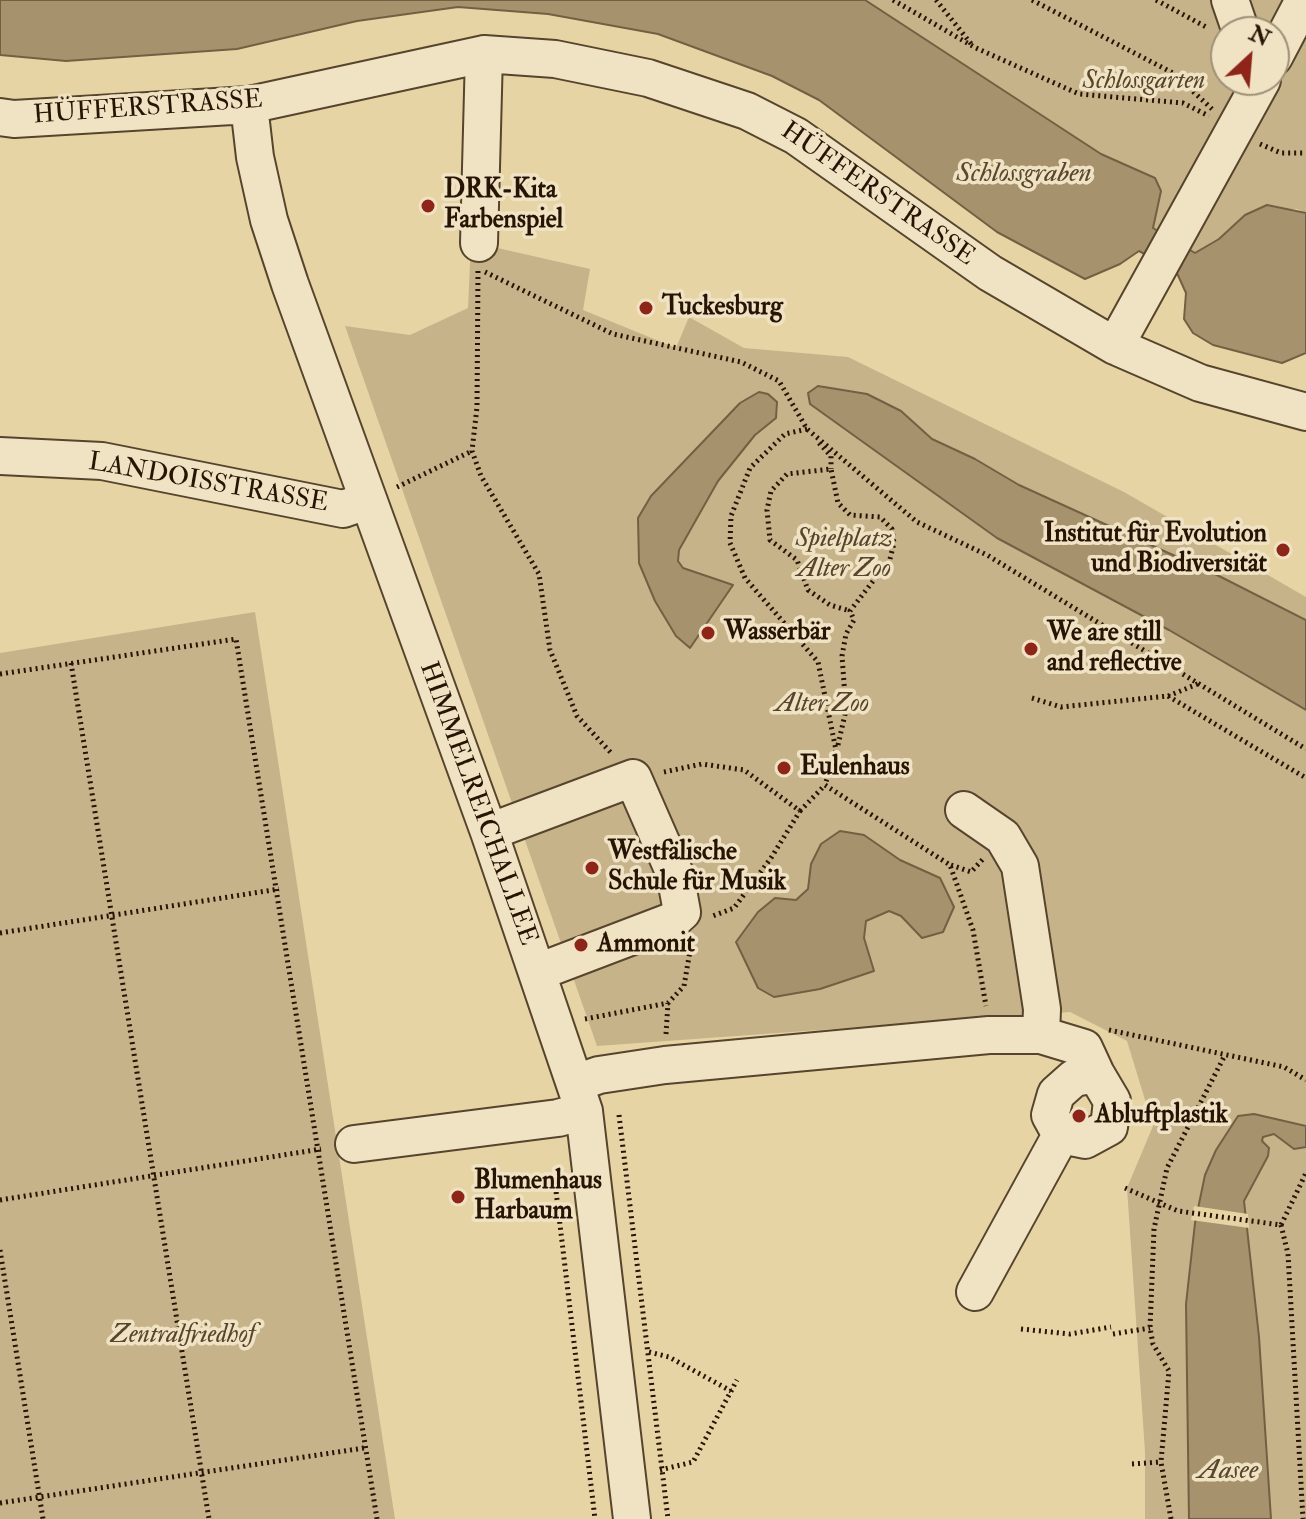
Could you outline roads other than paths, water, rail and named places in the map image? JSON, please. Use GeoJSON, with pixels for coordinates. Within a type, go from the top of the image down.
{"type":"FeatureCollection","features":[{"type":"Feature","properties":{"kind":"street"},"geometry":{"type":"LineString","coordinates":[[1290,26],[1304,0]]}},
{"type":"Feature","properties":{"kind":"street"},"geometry":{"type":"LineString","coordinates":[[479,243],[484,54]]}},
{"type":"Feature","properties":{"kind":"street","name":"HÜFFERSTRASSE"},"geometry":{"type":"LineString","coordinates":[[0,117],[14,119],[249,105],[484,54],[555,59],[648,78],[772,122],[853,174],[1000,280],[1115,346],[1200,383],[1306,412]]}},
{"type":"Feature","properties":{"kind":"street"},"geometry":{"type":"LineString","coordinates":[[1115,346],[1252,96]]}},
{"type":"Feature","properties":{"kind":"street","name":"HIMMELREICHALLEE"},"geometry":{"type":"LineString","coordinates":[[249,105],[269,220],[381,494],[489,832],[579,1097],[632,1519]]}},
{"type":"Feature","properties":{"kind":"street","name":"LANDOISSTRASSE"},"geometry":{"type":"LineString","coordinates":[[0,456],[102,461],[343,509],[381,494]]}},
{"type":"Feature","properties":{"kind":"street"},"geometry":{"type":"LineString","coordinates":[[489,832],[633,778],[675,874],[682,912],[672,921],[538,972]]}},
{"type":"Feature","properties":{"kind":"street"},"geometry":{"type":"LineString","coordinates":[[964,810],[1003,837],[1020,866],[1042,1009],[1041,1035]]}},
{"type":"Feature","properties":{"kind":"street"},"geometry":{"type":"LineString","coordinates":[[337,1147],[579,1097],[665,1065],[989,1035],[1041,1035],[1090,1061],[1112,1101],[1109,1127],[1085,1140],[1061,1135],[1050,1115],[1056,1094],[1090,1061]]}},
{"type":"Feature","properties":{"kind":"street"},"geometry":{"type":"LineString","coordinates":[[975,1292],[1061,1135]]}},
{"type":"Feature","properties":{"kind":"water","name":"Schlossgraben"},"geometry":{"type":"Polygon","coordinates":[[[0,0],[865,0],[1101,154],[1155,178],[1161,191],[1153,228],[1195,253],[1219,239],[1245,215],[1267,205],[1306,213],[1306,353],[1282,363],[1213,345],[1193,333],[1184,319],[1186,293],[1176,271],[1139,251],[1120,264],[1085,279],[997,232],[819,100],[772,76],[658,34],[548,14],[458,7],[357,21],[237,49],[66,61],[0,55],[0,0]]]}},
{"type":"Feature","properties":{"kind":"water"},"geometry":{"type":"Polygon","coordinates":[[[818,386],[867,394],[901,411],[932,439],[975,459],[1019,485],[1219,576],[1306,620],[1306,710],[1169,630],[997,538],[810,404],[808,393],[818,386]]]}},
{"type":"Feature","properties":{"kind":"water"},"geometry":{"type":"Polygon","coordinates":[[[759,392],[768,394],[777,402],[776,418],[755,435],[718,481],[679,550],[678,561],[683,568],[733,585],[690,648],[676,636],[655,601],[639,563],[638,518],[651,496],[740,403],[759,392]]]}},
{"type":"Feature","properties":{"kind":"water"},"geometry":{"type":"Polygon","coordinates":[[[840,831],[864,835],[900,860],[940,878],[954,907],[943,932],[922,938],[901,916],[889,911],[866,921],[864,938],[874,971],[820,989],[774,997],[758,988],[736,942],[758,912],[775,898],[796,900],[808,889],[811,864],[821,844],[840,831]]]}},
{"type":"Feature","properties":{"kind":"water","name":"Aasee"},"geometry":{"type":"Polygon","coordinates":[[[1254,1114],[1306,1126],[1306,1147],[1294,1149],[1274,1134],[1263,1137],[1262,1141],[1269,1148],[1268,1156],[1244,1201],[1259,1337],[1271,1519],[1189,1519],[1186,1304],[1195,1223],[1205,1175],[1216,1150],[1238,1116],[1254,1114]]]}},
{"type":"Feature","properties":{"kind":"place","name":"DRK-Kita Farbenspiel"},"geometry":{"type":"Point","coordinates":[428,206]}},
{"type":"Feature","properties":{"kind":"place","name":"Tuckesburg"},"geometry":{"type":"Point","coordinates":[646,308]}},
{"type":"Feature","properties":{"kind":"place","name":"Institut für Evolution und Biodiversität"},"geometry":{"type":"Point","coordinates":[1283,550]}},
{"type":"Feature","properties":{"kind":"place","name":"Wasserbär"},"geometry":{"type":"Point","coordinates":[708,633]}},
{"type":"Feature","properties":{"kind":"place","name":"We are still and reflective"},"geometry":{"type":"Point","coordinates":[1031,649]}},
{"type":"Feature","properties":{"kind":"place","name":"Eulenhaus"},"geometry":{"type":"Point","coordinates":[784,768]}},
{"type":"Feature","properties":{"kind":"place","name":"Westfälische Schule für Musik"},"geometry":{"type":"Point","coordinates":[592,868]}},
{"type":"Feature","properties":{"kind":"place","name":"Ammonit"},"geometry":{"type":"Point","coordinates":[581,945]}},
{"type":"Feature","properties":{"kind":"place","name":"Abluftplastik"},"geometry":{"type":"Point","coordinates":[1079,1116]}},
{"type":"Feature","properties":{"kind":"place","name":"Blumenhaus Harbaum"},"geometry":{"type":"Point","coordinates":[458,1197]}},
{"type":"Feature","properties":{"kind":"park label","name":"Schlossgarten"},"geometry":{"type":"Point","coordinates":[1144,82]}},
{"type":"Feature","properties":{"kind":"park label","name":"Spielplatz Alter Zoo"},"geometry":{"type":"Point","coordinates":[844,555]}},
{"type":"Feature","properties":{"kind":"park label","name":"Alter Zoo"},"geometry":{"type":"Point","coordinates":[822,705]}},
{"type":"Feature","properties":{"kind":"park label","name":"Zentralfriedhof"},"geometry":{"type":"Point","coordinates":[183,1336]}}]}
